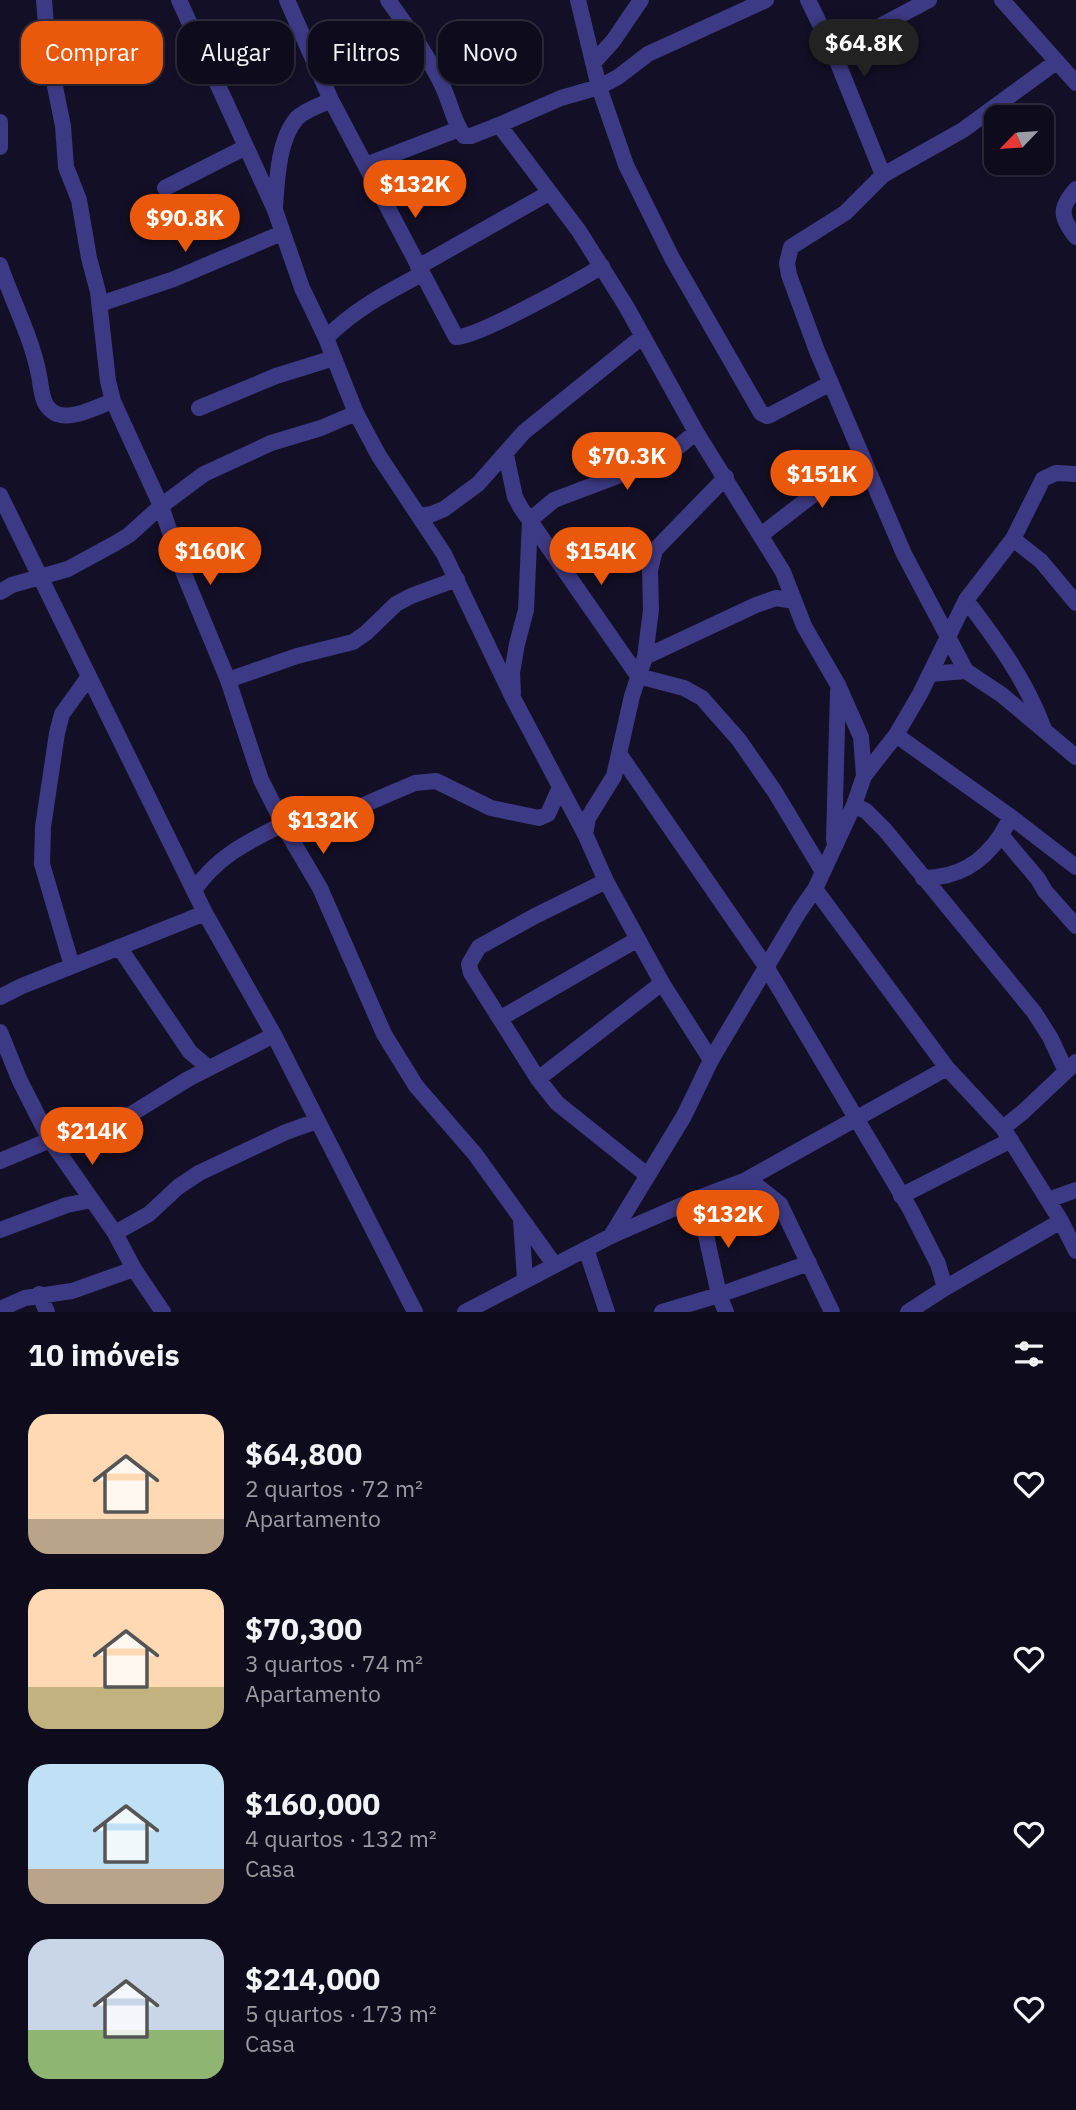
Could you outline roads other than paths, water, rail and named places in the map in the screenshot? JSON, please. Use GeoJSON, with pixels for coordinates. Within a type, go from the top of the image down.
{"type":"FeatureCollection","features":[{"type":"Feature","properties":{"kind":"street"},"geometry":{"type":"LineString","coordinates":[[44,0],[48,52],[63,126],[66,167],[79,200],[100,304],[108,381],[113,401],[161,506],[184,574],[228,680],[256,766],[286,831],[320,888],[390,1044],[416,1086],[475,1154],[554,1264]]}},
{"type":"Feature","properties":{"kind":"street"},"geometry":{"type":"LineString","coordinates":[[179,0],[275,210],[302,288],[326,338],[356,413],[379,456],[457,579],[513,698],[585,834],[606,881],[662,983],[711,1060]]}},
{"type":"Feature","properties":{"kind":"street"},"geometry":{"type":"LineString","coordinates":[[287,0],[331,100],[456,337],[463,337],[563,289],[602,266]]}},
{"type":"Feature","properties":{"kind":"street"},"geometry":{"type":"LineString","coordinates":[[388,0],[427,55],[464,136],[471,136],[561,98],[599,87],[618,77],[648,54],[766,0]]}},
{"type":"Feature","properties":{"kind":"street"},"geometry":{"type":"LineString","coordinates":[[578,0],[599,87],[626,164],[672,258],[761,413],[767,416],[772,414],[831,383]]}},
{"type":"Feature","properties":{"kind":"street"},"geometry":{"type":"LineString","coordinates":[[593,63],[613,41],[641,0]]}},
{"type":"Feature","properties":{"kind":"street"},"geometry":{"type":"LineString","coordinates":[[808,0],[833,51],[883,174]]}},
{"type":"Feature","properties":{"kind":"street"},"geometry":{"type":"LineString","coordinates":[[833,51],[929,0]]}},
{"type":"Feature","properties":{"kind":"street"},"geometry":{"type":"LineString","coordinates":[[1002,0],[1076,83]]}},
{"type":"Feature","properties":{"kind":"street"},"geometry":{"type":"LineString","coordinates":[[1056,62],[1030,84],[963,130],[883,174],[845,213],[801,239],[788,253],[789,275],[798,304],[862,457],[909,563],[966,671],[986,683],[1076,757]]}},
{"type":"Feature","properties":{"kind":"street"},"geometry":{"type":"LineString","coordinates":[[275,210],[283,148],[290,132],[298,117],[331,100]]}},
{"type":"Feature","properties":{"kind":"street"},"geometry":{"type":"LineString","coordinates":[[0,122],[0,147]]}},
{"type":"Feature","properties":{"kind":"street"},"geometry":{"type":"LineString","coordinates":[[499,125],[602,266],[696,432],[783,572],[804,626],[838,685],[861,737],[864,776]]}},
{"type":"Feature","properties":{"kind":"street"},"geometry":{"type":"LineString","coordinates":[[366,165],[459,130]]}},
{"type":"Feature","properties":{"kind":"street"},"geometry":{"type":"LineString","coordinates":[[165,188],[246,147]]}},
{"type":"Feature","properties":{"kind":"street"},"geometry":{"type":"LineString","coordinates":[[1076,189],[1065,202],[1063,214],[1076,237]]}},
{"type":"Feature","properties":{"kind":"street"},"geometry":{"type":"LineString","coordinates":[[326,338],[360,308],[549,193]]}},
{"type":"Feature","properties":{"kind":"street"},"geometry":{"type":"LineString","coordinates":[[100,304],[174,279],[282,233]]}},
{"type":"Feature","properties":{"kind":"street"},"geometry":{"type":"LineString","coordinates":[[0,265],[35,354],[42,398],[47,408],[57,414],[70,415],[113,401]]}},
{"type":"Feature","properties":{"kind":"street"},"geometry":{"type":"LineString","coordinates":[[419,516],[444,509],[478,484],[534,424],[643,336]]}},
{"type":"Feature","properties":{"kind":"street"},"geometry":{"type":"LineString","coordinates":[[198,408],[276,376],[334,358]]}},
{"type":"Feature","properties":{"kind":"street"},"geometry":{"type":"LineString","coordinates":[[0,592],[27,580],[43,578],[68,569],[129,535],[161,506],[204,474],[280,439],[356,413]]}},
{"type":"Feature","properties":{"kind":"street"},"geometry":{"type":"LineString","coordinates":[[513,698],[512,673],[526,610],[530,520],[543,508],[564,496],[665,458],[696,432]]}},
{"type":"Feature","properties":{"kind":"street"},"geometry":{"type":"LineString","coordinates":[[506,455],[515,497],[638,676],[684,688],[702,698],[739,740],[775,792],[823,872]]}},
{"type":"Feature","properties":{"kind":"street"},"geometry":{"type":"LineString","coordinates":[[761,535],[862,457]]}},
{"type":"Feature","properties":{"kind":"street"},"geometry":{"type":"LineString","coordinates":[[611,1236],[694,1096],[711,1060],[815,889],[854,805],[864,776],[896,735],[943,649],[948,633],[966,600],[1013,539],[1043,479],[1056,473],[1076,474]]}},
{"type":"Feature","properties":{"kind":"street"},"geometry":{"type":"LineString","coordinates":[[585,834],[588,818],[614,776],[645,657],[651,610],[650,570],[655,550],[726,477]]}},
{"type":"Feature","properties":{"kind":"street"},"geometry":{"type":"LineString","coordinates":[[0,495],[205,913],[274,1035],[415,1312]]}},
{"type":"Feature","properties":{"kind":"street"},"geometry":{"type":"LineString","coordinates":[[1013,539],[1041,561],[1076,603]]}},
{"type":"Feature","properties":{"kind":"street"},"geometry":{"type":"LineString","coordinates":[[228,680],[297,656],[353,642],[396,604],[457,579]]}},
{"type":"Feature","properties":{"kind":"street"},"geometry":{"type":"LineString","coordinates":[[645,657],[756,605],[776,598],[794,601]]}},
{"type":"Feature","properties":{"kind":"street"},"geometry":{"type":"LineString","coordinates":[[966,600],[999,644],[1032,697],[1045,730]]}},
{"type":"Feature","properties":{"kind":"street"},"geometry":{"type":"LineString","coordinates":[[930,674],[966,671]]}},
{"type":"Feature","properties":{"kind":"street"},"geometry":{"type":"LineString","coordinates":[[72,966],[42,864],[43,827],[62,714],[88,678]]}},
{"type":"Feature","properties":{"kind":"street"},"geometry":{"type":"LineString","coordinates":[[833,853],[838,685]]}},
{"type":"Feature","properties":{"kind":"street"},"geometry":{"type":"LineString","coordinates":[[896,735],[1076,867]]}},
{"type":"Feature","properties":{"kind":"street"},"geometry":{"type":"LineString","coordinates":[[620,755],[767,968],[901,1196],[938,1264],[945,1288]]}},
{"type":"Feature","properties":{"kind":"street"},"geometry":{"type":"LineString","coordinates":[[194,890],[217,861],[239,846],[426,780],[436,781],[491,808],[539,818],[548,814],[560,787]]}},
{"type":"Feature","properties":{"kind":"street"},"geometry":{"type":"LineString","coordinates":[[854,805],[866,811],[885,830],[1034,1012],[1071,1065],[1007,1134],[901,1196]]}},
{"type":"Feature","properties":{"kind":"street"},"geometry":{"type":"LineString","coordinates":[[923,878],[948,875],[978,862],[1002,835],[1011,817]]}},
{"type":"Feature","properties":{"kind":"street"},"geometry":{"type":"LineString","coordinates":[[1002,835],[1076,926]]}},
{"type":"Feature","properties":{"kind":"street"},"geometry":{"type":"LineString","coordinates":[[606,881],[479,947],[469,964],[471,973],[538,1079],[557,1103],[647,1174]]}},
{"type":"Feature","properties":{"kind":"street"},"geometry":{"type":"LineString","coordinates":[[815,889],[947,1068],[1007,1134],[1061,1220],[1076,1251]]}},
{"type":"Feature","properties":{"kind":"street"},"geometry":{"type":"LineString","coordinates":[[0,997],[205,913]]}},
{"type":"Feature","properties":{"kind":"street"},"geometry":{"type":"LineString","coordinates":[[501,1018],[638,939]]}},
{"type":"Feature","properties":{"kind":"street"},"geometry":{"type":"LineString","coordinates":[[119,947],[190,1052],[209,1068]]}},
{"type":"Feature","properties":{"kind":"street"},"geometry":{"type":"LineString","coordinates":[[538,1079],[662,983]]}},
{"type":"Feature","properties":{"kind":"street"},"geometry":{"type":"LineString","coordinates":[[0,1032],[20,1082],[55,1146],[115,1233],[134,1269],[163,1312]]}},
{"type":"Feature","properties":{"kind":"street"},"geometry":{"type":"LineString","coordinates":[[0,1161],[55,1146],[152,1103],[209,1068],[274,1035]]}},
{"type":"Feature","properties":{"kind":"street"},"geometry":{"type":"LineString","coordinates":[[465,1312],[611,1236],[744,1181],[947,1068]]}},
{"type":"Feature","properties":{"kind":"street"},"geometry":{"type":"LineString","coordinates":[[115,1233],[149,1214],[178,1187],[199,1173],[286,1132],[317,1121]]}},
{"type":"Feature","properties":{"kind":"street"},"geometry":{"type":"LineString","coordinates":[[744,1181],[756,1185],[780,1204],[832,1312]]}},
{"type":"Feature","properties":{"kind":"street"},"geometry":{"type":"LineString","coordinates":[[1048,1200],[1076,1190]]}},
{"type":"Feature","properties":{"kind":"street"},"geometry":{"type":"LineString","coordinates":[[698,1198],[719,1296],[726,1312]]}},
{"type":"Feature","properties":{"kind":"street"},"geometry":{"type":"LineString","coordinates":[[0,1230],[67,1205],[92,1200]]}},
{"type":"Feature","properties":{"kind":"street"},"geometry":{"type":"LineString","coordinates":[[521,1220],[525,1279]]}},
{"type":"Feature","properties":{"kind":"street"},"geometry":{"type":"LineString","coordinates":[[908,1312],[1061,1220]]}},
{"type":"Feature","properties":{"kind":"street"},"geometry":{"type":"LineString","coordinates":[[586,1249],[607,1312]]}},
{"type":"Feature","properties":{"kind":"street"},"geometry":{"type":"LineString","coordinates":[[662,1312],[719,1296],[809,1263]]}},
{"type":"Feature","properties":{"kind":"street"},"geometry":{"type":"LineString","coordinates":[[0,1309],[39,1294],[72,1291],[134,1269]]}},
{"type":"Feature","properties":{"kind":"street"},"geometry":{"type":"LineString","coordinates":[[39,1294],[47,1312]]}}]}
